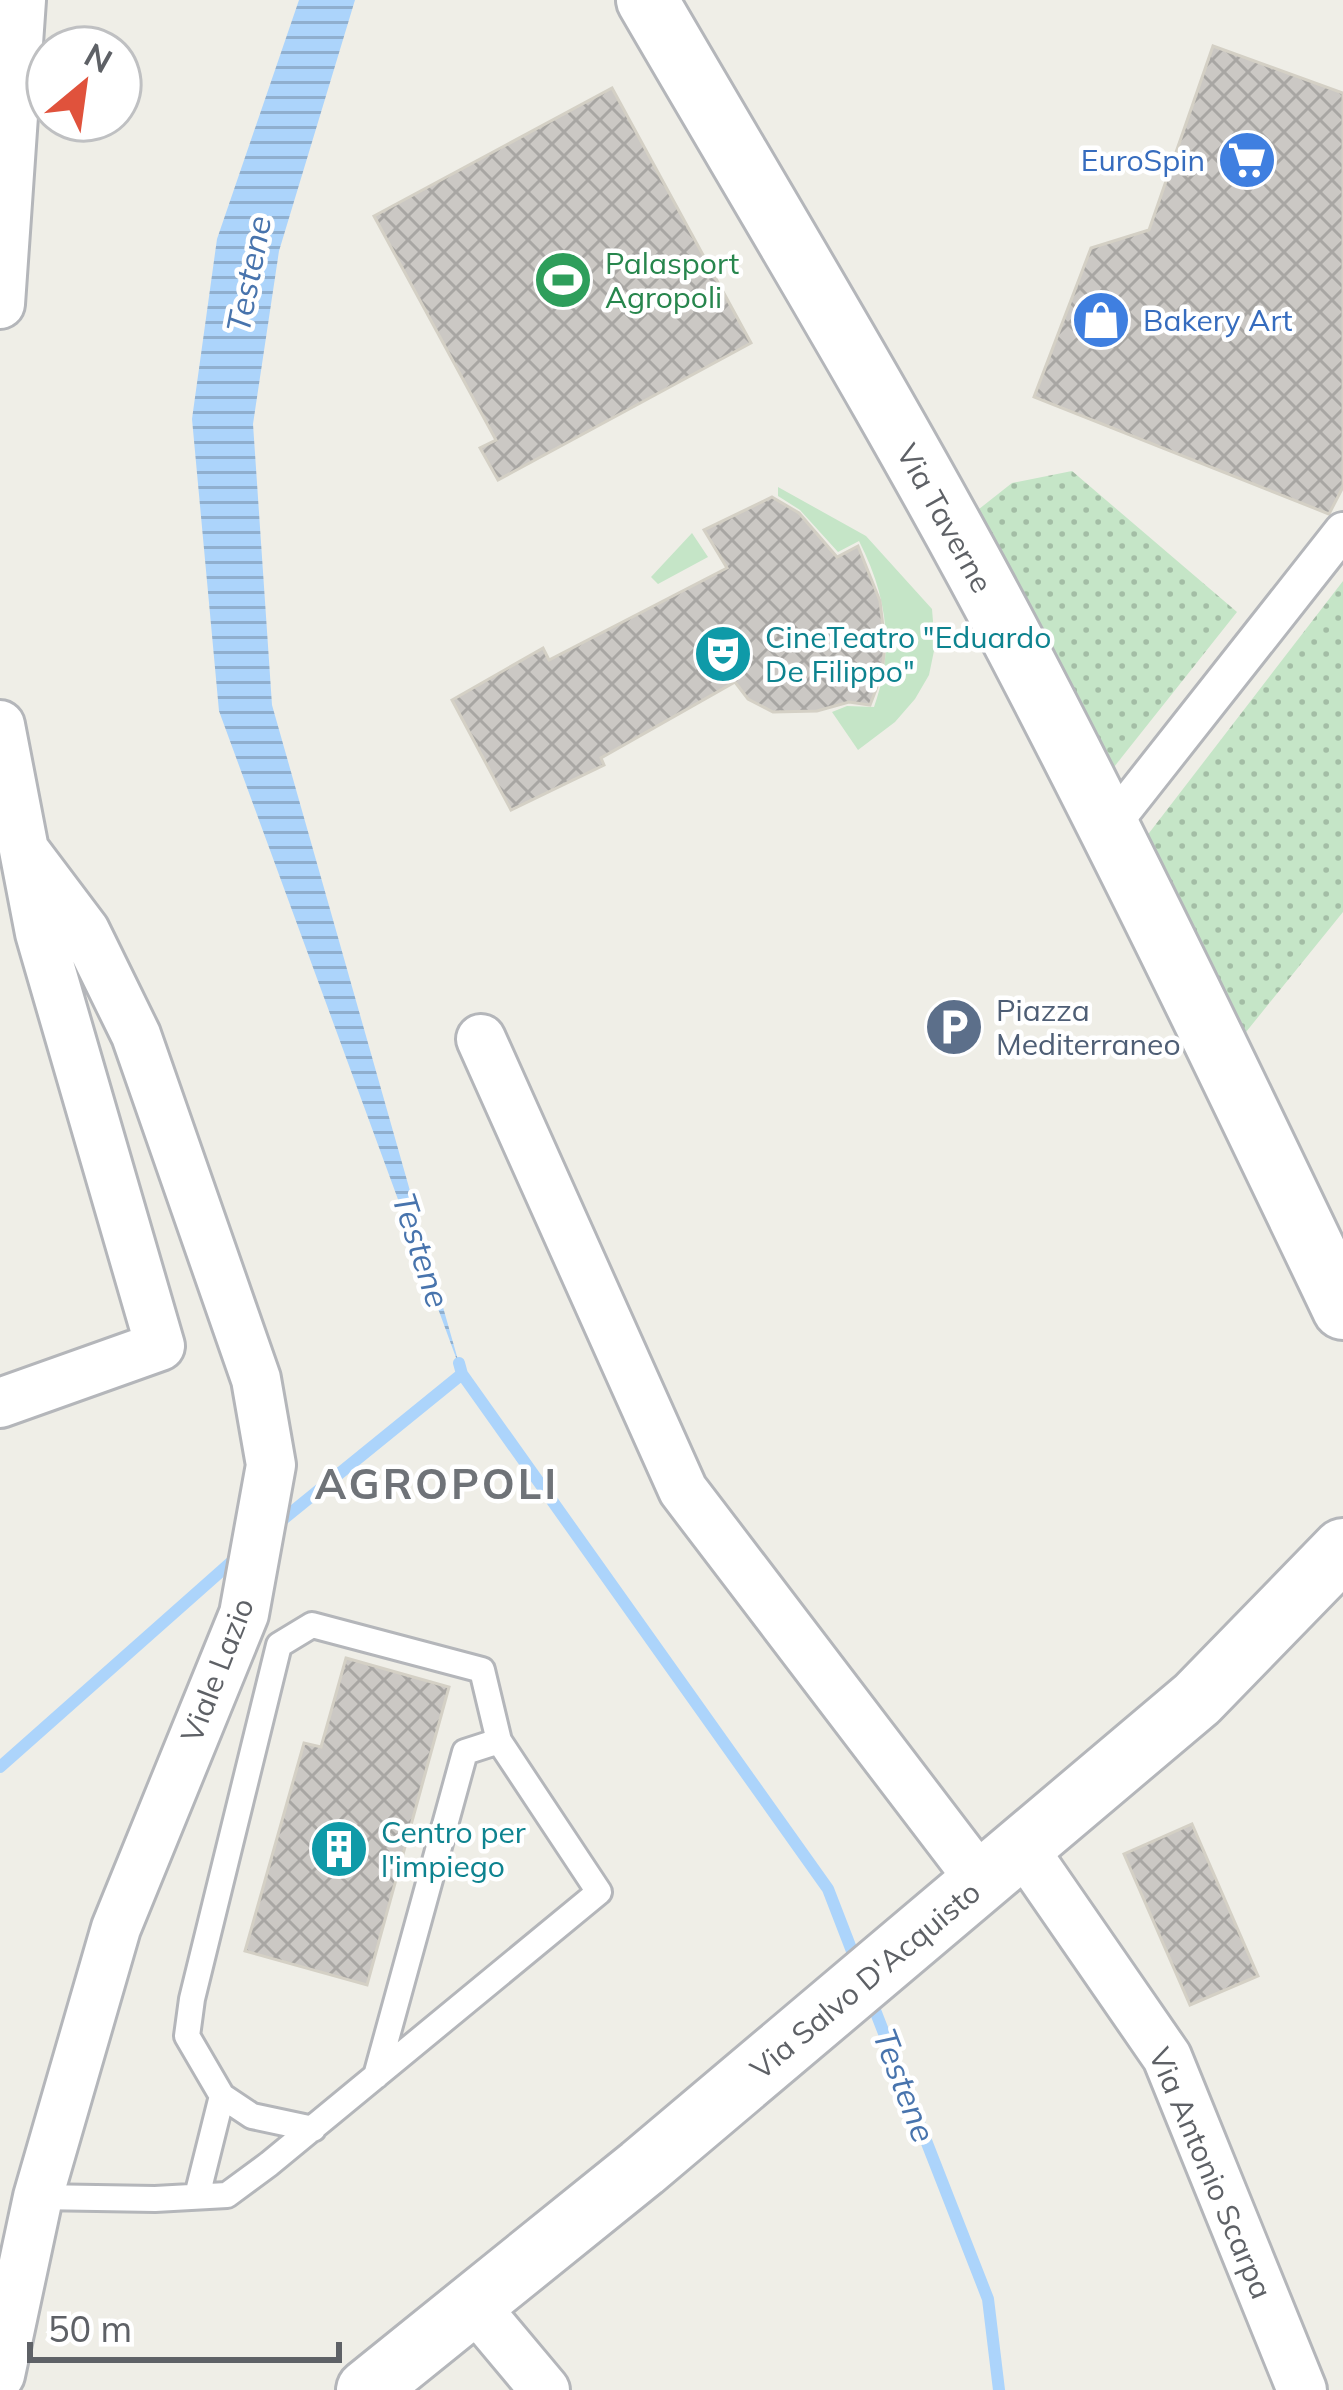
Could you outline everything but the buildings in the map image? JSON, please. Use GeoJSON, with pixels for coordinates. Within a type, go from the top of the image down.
{"type":"FeatureCollection","features":[{"type":"Feature","properties":{"kind":"street"},"geometry":{"type":"LineString","coordinates":[[0,304],[21,0]]}},
{"type":"Feature","properties":{"kind":"street","name":"Via Taverne"},"geometry":{"type":"LineString","coordinates":[[646,0],[872,387],[1015,645],[1207,1022],[1343,1309]]}},
{"type":"Feature","properties":{"kind":"street"},"geometry":{"type":"LineString","coordinates":[[1108,829],[1343,530]]}},
{"type":"Feature","properties":{"kind":"street","name":"Viale Lazio"},"geometry":{"type":"LineString","coordinates":[[0,724],[40,933],[160,1346],[0,1402]]}},
{"type":"Feature","properties":{"kind":"street","name":"Viale Lazio"},"geometry":{"type":"LineString","coordinates":[[0,2375],[19,2192],[116,1928],[244,1614],[271,1466],[256,1378],[136,1035],[85,931],[24,850]]}},
{"type":"Feature","properties":{"kind":"street","name":"Via Antonio Scarpa"},"geometry":{"type":"LineString","coordinates":[[481,1039],[683,1490],[991,1874],[1167,2057],[1302,2390]]}},
{"type":"Feature","properties":{"kind":"street","name":"Via Salvo D'Acquisto"},"geometry":{"type":"LineString","coordinates":[[367,2390],[790,2043],[1198,1699],[1343,1549]]}},
{"type":"Feature","properties":{"kind":"street"},"geometry":{"type":"LineString","coordinates":[[473,2304],[545,2390]]}},
{"type":"Feature","properties":{"kind":"lane"},"geometry":{"type":"LineString","coordinates":[[19,2192],[226,2195],[313,2128],[599,1892],[499,1742],[482,1670],[311,1625],[279,1646],[192,1999],[187,2036],[222,2096],[252,2116],[313,2128]]}},
{"type":"Feature","properties":{"kind":"lane"},"geometry":{"type":"LineString","coordinates":[[376,2076],[466,1752],[499,1742]]}},
{"type":"Feature","properties":{"kind":"lane"},"geometry":{"type":"LineString","coordinates":[[197,2196],[222,2096]]}},
{"type":"Feature","properties":{"kind":"green space"},"geometry":{"type":"Polygon","coordinates":[[[1072,471],[1237,612],[1114,767],[974,513],[1012,483],[1072,471]]]}},
{"type":"Feature","properties":{"kind":"green space"},"geometry":{"type":"Polygon","coordinates":[[[778,487],[866,536],[932,609],[935,646],[929,675],[895,722],[858,750],[832,712],[847,706],[874,707],[886,643],[876,582],[859,541],[838,552],[800,510],[778,496],[778,487]]]}},
{"type":"Feature","properties":{"kind":"green space"},"geometry":{"type":"Polygon","coordinates":[[[692,533],[708,557],[658,584],[651,577],[692,533]]]}},
{"type":"Feature","properties":{"kind":"green space"},"geometry":{"type":"Polygon","coordinates":[[[1343,581],[1343,912],[1246,1032],[1146,837],[1343,581]]]}},
{"type":"Feature","properties":{"kind":"water"},"geometry":{"type":"Polygon","coordinates":[[[299,0],[355,0],[279,251],[253,424],[272,705],[462,1374],[219,711],[192,419],[217,239],[299,0]]]}},
{"type":"Feature","properties":{"kind":"waterway","name":"Testene"},"geometry":{"type":"LineString","coordinates":[[459,1363],[462,1374],[828,1889],[857,1964]]}},
{"type":"Feature","properties":{"kind":"waterway"},"geometry":{"type":"LineString","coordinates":[[276,1525],[462,1374]]}},
{"type":"Feature","properties":{"kind":"waterway"},"geometry":{"type":"LineString","coordinates":[[0,1767],[237,1557]]}},
{"type":"Feature","properties":{"kind":"waterway","name":"Testene"},"geometry":{"type":"LineString","coordinates":[[871,2000],[988,2299],[999,2390]]}},
{"type":"Feature","properties":{"kind":"place","name":"EuroSpin"},"geometry":{"type":"Point","coordinates":[1247,160]}},
{"type":"Feature","properties":{"kind":"place","name":"Palasport Agropoli"},"geometry":{"type":"Point","coordinates":[563,280]}},
{"type":"Feature","properties":{"kind":"place","name":"Bakery Art"},"geometry":{"type":"Point","coordinates":[1101,320]}},
{"type":"Feature","properties":{"kind":"place","name":"CineTeatro \"Eduardo De Filippo\""},"geometry":{"type":"Point","coordinates":[723,654]}},
{"type":"Feature","properties":{"kind":"place","name":"Piazza Mediterraneo"},"geometry":{"type":"Point","coordinates":[954,1027]}},
{"type":"Feature","properties":{"kind":"place","name":"Centro per l'impiego"},"geometry":{"type":"Point","coordinates":[339,1849]}},
{"type":"Feature","properties":{"kind":"district","name":"AGROPOLI"},"geometry":{"type":"Point","coordinates":[437,1483]}}]}
